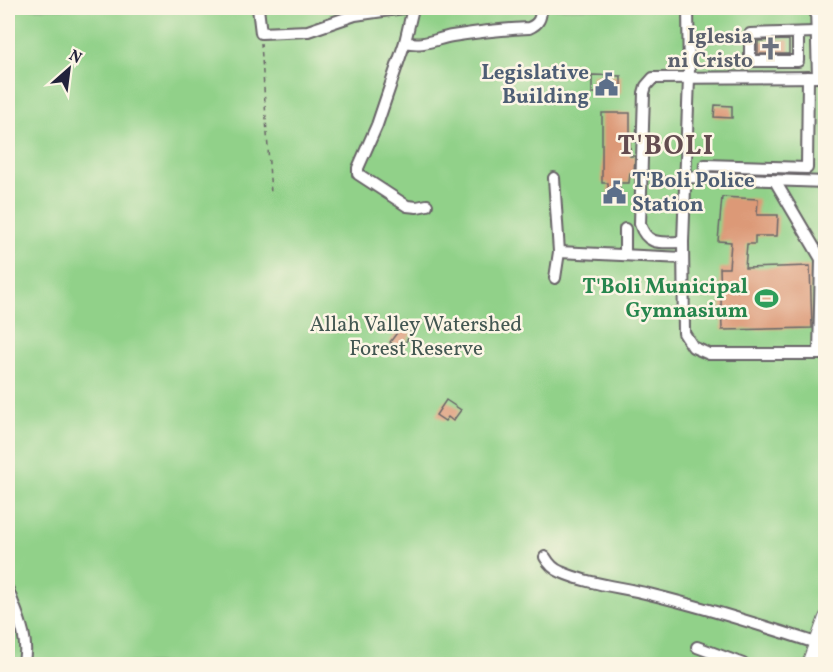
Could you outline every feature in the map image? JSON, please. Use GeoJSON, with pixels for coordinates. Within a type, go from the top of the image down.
{"type":"FeatureCollection","features":[{"type":"Feature","properties":{"kind":"main road"},"geometry":{"type":"LineString","coordinates":[[808,664],[825,618]]}},
{"type":"Feature","properties":{"kind":"street"},"geometry":{"type":"LineString","coordinates":[[258,8],[261,33],[308,31],[355,15],[404,8]]}},
{"type":"Feature","properties":{"kind":"street"},"geometry":{"type":"LineString","coordinates":[[413,8],[405,42],[377,124],[358,168],[358,174],[407,206],[427,205]]}},
{"type":"Feature","properties":{"kind":"street"},"geometry":{"type":"LineString","coordinates":[[405,42],[421,44],[470,33],[529,28],[536,26],[541,8]]}},
{"type":"Feature","properties":{"kind":"street"},"geometry":{"type":"LineString","coordinates":[[688,8],[689,78],[683,242],[684,333],[693,347],[702,352],[718,356],[822,354],[820,259],[774,180]]}},
{"type":"Feature","properties":{"kind":"street"},"geometry":{"type":"LineString","coordinates":[[704,178],[705,165],[807,168],[817,77],[816,8]]}},
{"type":"Feature","properties":{"kind":"street"},"geometry":{"type":"LineString","coordinates":[[798,33],[798,61],[750,61],[750,34],[816,32]]}},
{"type":"Feature","properties":{"kind":"street"},"geometry":{"type":"LineString","coordinates":[[683,242],[656,242],[647,238],[640,224],[646,86],[653,78],[817,77]]}},
{"type":"Feature","properties":{"kind":"street"},"geometry":{"type":"LineString","coordinates":[[685,177],[825,182]]}},
{"type":"Feature","properties":{"kind":"street"},"geometry":{"type":"LineString","coordinates":[[554,178],[559,252],[555,278]]}},
{"type":"Feature","properties":{"kind":"street"},"geometry":{"type":"LineString","coordinates":[[625,229],[625,255]]}},
{"type":"Feature","properties":{"kind":"street"},"geometry":{"type":"LineString","coordinates":[[559,252],[683,258]]}},
{"type":"Feature","properties":{"kind":"street"},"geometry":{"type":"LineString","coordinates":[[545,557],[550,566],[558,572],[573,577],[708,609],[816,643]]}},
{"type":"Feature","properties":{"kind":"street"},"geometry":{"type":"LineString","coordinates":[[8,590],[24,639],[26,652],[23,664]]}},
{"type":"Feature","properties":{"kind":"street"},"geometry":{"type":"LineString","coordinates":[[697,647],[743,664]]}},
{"type":"Feature","properties":{"kind":"path"},"geometry":{"type":"LineString","coordinates":[[261,33],[271,194]]}},
{"type":"Feature","properties":{"kind":"path"},"geometry":{"type":"LineString","coordinates":[[642,176],[685,177]]}},
{"type":"Feature","properties":{"kind":"green space","name":"Allah Valley Watershed Forest Reserve"},"geometry":{"type":"Polygon","coordinates":[[[8,8],[825,8],[825,664],[8,664],[8,8]]]}},
{"type":"Feature","properties":{"kind":"building","name":"Iglesia ni Cristo"},"geometry":{"type":"Polygon","coordinates":[[[789,40],[789,54],[758,54],[758,41],[789,40]]]}},
{"type":"Feature","properties":{"kind":"building","name":"Legislative Building"},"geometry":{"type":"Polygon","coordinates":[[[592,75],[621,76],[621,93],[592,93],[592,75]]]}},
{"type":"Feature","properties":{"kind":"building"},"geometry":{"type":"Polygon","coordinates":[[[715,105],[732,106],[732,118],[714,117],[715,105]]]}},
{"type":"Feature","properties":{"kind":"building"},"geometry":{"type":"Polygon","coordinates":[[[602,113],[630,113],[630,156],[635,156],[634,173],[630,173],[629,183],[620,183],[620,200],[609,201],[608,183],[602,183],[602,113]]]}},
{"type":"Feature","properties":{"kind":"building","name":"T'Boli Municipal Gymnasium"},"geometry":{"type":"Polygon","coordinates":[[[722,197],[758,199],[757,215],[778,215],[777,236],[755,236],[755,244],[747,244],[745,268],[810,266],[812,328],[722,330],[720,268],[729,268],[731,242],[718,241],[722,197]]]}},
{"type":"Feature","properties":{"kind":"building"},"geometry":{"type":"Polygon","coordinates":[[[402,326],[412,333],[400,350],[390,342],[402,326]]]}},
{"type":"Feature","properties":{"kind":"building"},"geometry":{"type":"Polygon","coordinates":[[[446,400],[461,410],[453,421],[448,417],[445,421],[436,415],[446,400]]]}},
{"type":"Feature","properties":{"kind":"place","name":"Iglesia ni Cristo"},"geometry":{"type":"Point","coordinates":[771,48]}},
{"type":"Feature","properties":{"kind":"place","name":"Legislative Building"},"geometry":{"type":"Point","coordinates":[607,84]}},
{"type":"Feature","properties":{"kind":"place","name":"T'Boli Police Station"},"geometry":{"type":"Point","coordinates":[614,192]}},
{"type":"Feature","properties":{"kind":"place","name":"T'Boli Municipal Gymnasium"},"geometry":{"type":"Point","coordinates":[766,298]}},
{"type":"Feature","properties":{"kind":"district","name":"T'BOLI"},"geometry":{"type":"Point","coordinates":[666,145]}}]}
